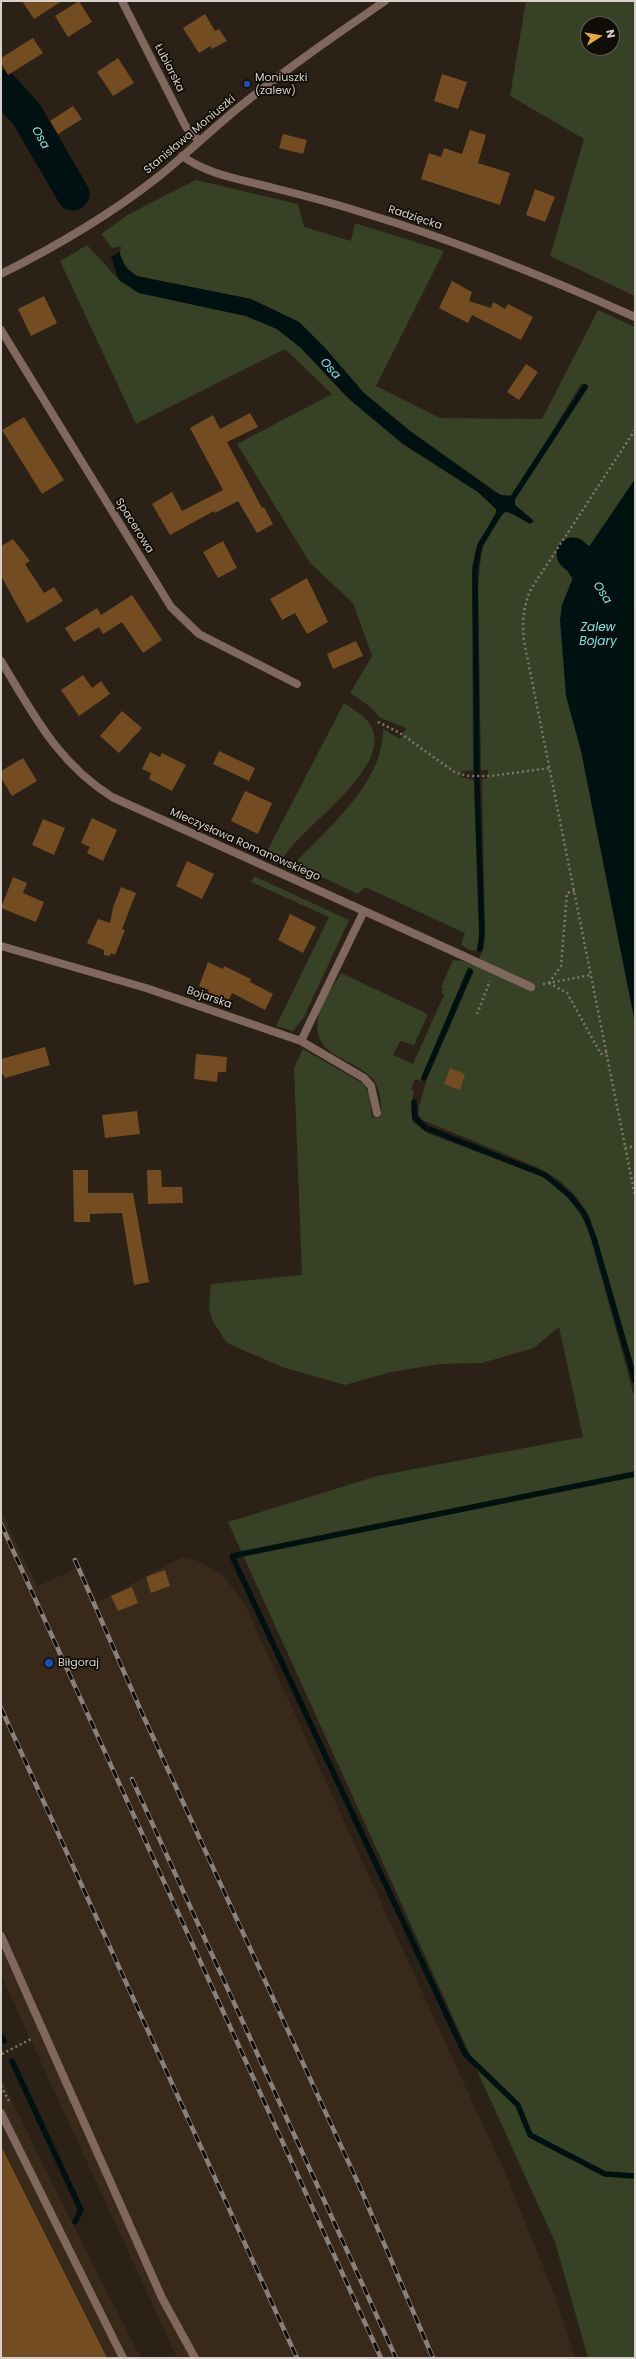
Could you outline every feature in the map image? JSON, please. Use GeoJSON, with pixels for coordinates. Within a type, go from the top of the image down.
{"type":"FeatureCollection","features":[{"type":"Feature","properties":{"kind":"street","name":"Łubiarska"},"geometry":{"type":"LineString","coordinates":[[122,1],[186,127],[199,141]]}},
{"type":"Feature","properties":{"kind":"street","name":"Stanisława Moniuszki"},"geometry":{"type":"LineString","coordinates":[[1,274],[94,220],[158,177],[199,141],[295,64],[386,1]]}},
{"type":"Feature","properties":{"kind":"street","name":"Radzięcka"},"geometry":{"type":"LineString","coordinates":[[182,156],[194,164],[219,174],[327,201],[443,238],[520,267],[635,317]]}},
{"type":"Feature","properties":{"kind":"street","name":"Spacerowa"},"geometry":{"type":"LineString","coordinates":[[1,330],[172,607],[199,634],[210,641],[297,684]]}},
{"type":"Feature","properties":{"kind":"street","name":"Mieczysława Romanowskiego"},"geometry":{"type":"LineString","coordinates":[[1,662],[51,742],[71,764],[95,786],[112,797],[495,969],[531,987]]}},
{"type":"Feature","properties":{"kind":"street"},"geometry":{"type":"LineString","coordinates":[[301,1041],[364,911]]}},
{"type":"Feature","properties":{"kind":"street","name":"Bojarska"},"geometry":{"type":"LineString","coordinates":[[1,946],[146,988],[301,1041],[364,1078],[371,1086],[377,1114]]}},
{"type":"Feature","properties":{"kind":"street"},"geometry":{"type":"LineString","coordinates":[[1,1936],[162,2298],[195,2358]]}},
{"type":"Feature","properties":{"kind":"street"},"geometry":{"type":"LineString","coordinates":[[1,2113],[123,2358]]}},
{"type":"Feature","properties":{"kind":"path"},"geometry":{"type":"LineString","coordinates":[[635,430],[531,589],[524,604],[524,641],[635,1196]]}},
{"type":"Feature","properties":{"kind":"path"},"geometry":{"type":"LineString","coordinates":[[378,722],[400,733],[456,773],[470,776],[491,776],[550,768]]}},
{"type":"Feature","properties":{"kind":"path"},"geometry":{"type":"LineString","coordinates":[[549,983],[561,966],[567,893],[575,891]]}},
{"type":"Feature","properties":{"kind":"path"},"geometry":{"type":"LineString","coordinates":[[477,1014],[495,969]]}},
{"type":"Feature","properties":{"kind":"path"},"geometry":{"type":"LineString","coordinates":[[549,983],[591,975]]}},
{"type":"Feature","properties":{"kind":"path"},"geometry":{"type":"LineString","coordinates":[[549,983],[567,993],[601,1054],[607,1052]]}},
{"type":"Feature","properties":{"kind":"path"},"geometry":{"type":"LineString","coordinates":[[625,1148],[635,1146]]}},
{"type":"Feature","properties":{"kind":"path"},"geometry":{"type":"LineString","coordinates":[[2,2054],[44,2032]]}},
{"type":"Feature","properties":{"kind":"shaded area"},"geometry":{"type":"Polygon","coordinates":[[[1,1510],[37,1586],[80,1567],[98,1602],[182,1557],[198,1561],[222,1574],[245,1605],[506,2175],[554,2293],[575,2358],[177,2358],[1,1975],[1,1510]]]}},
{"type":"Feature","properties":{"kind":"shaded area"},"geometry":{"type":"Polygon","coordinates":[[[1,2078],[67,2213],[141,2358],[1,2358],[1,2078]]]}},
{"type":"Feature","properties":{"kind":"green space"},"geometry":{"type":"Polygon","coordinates":[[[526,1],[635,1],[635,296],[550,256],[584,139],[510,96],[526,1]]]}},
{"type":"Feature","properties":{"kind":"green space"},"geometry":{"type":"Polygon","coordinates":[[[196,180],[298,204],[304,227],[351,241],[355,223],[444,251],[376,386],[440,418],[542,419],[598,310],[635,327],[635,1370],[590,1218],[576,1196],[559,1180],[539,1168],[422,1120],[418,1113],[427,1079],[474,971],[468,967],[420,1081],[415,1079],[411,1089],[414,1092],[411,1106],[412,1121],[427,1133],[538,1175],[554,1184],[572,1202],[587,1225],[635,1399],[635,2358],[588,2358],[555,2242],[228,1522],[377,1476],[583,1437],[559,1327],[534,1348],[482,1363],[441,1364],[391,1372],[345,1385],[282,1367],[227,1343],[213,1322],[209,1308],[211,1284],[302,1275],[294,1068],[303,1049],[364,1084],[369,1095],[372,1118],[381,1117],[381,1102],[378,1087],[373,1079],[364,1071],[334,1054],[320,1039],[317,1028],[319,1014],[325,999],[341,973],[428,1014],[414,1045],[400,1041],[393,1055],[413,1064],[444,995],[441,993],[443,989],[441,987],[453,960],[463,961],[476,966],[484,947],[482,779],[488,778],[488,770],[481,770],[478,586],[482,549],[499,517],[505,512],[533,520],[515,505],[515,499],[589,385],[581,384],[513,496],[501,495],[410,431],[364,393],[325,348],[299,322],[251,299],[137,277],[130,271],[122,259],[120,251],[121,246],[112,248],[101,234],[129,214],[196,180]]]}},
{"type":"Feature","properties":{"kind":"green space"},"geometry":{"type":"Polygon","coordinates":[[[87,245],[119,280],[139,293],[246,316],[277,329],[301,348],[348,398],[403,444],[478,492],[497,510],[475,552],[472,570],[473,770],[462,771],[461,777],[474,780],[479,939],[476,951],[469,950],[461,944],[465,933],[365,887],[358,894],[294,864],[352,803],[364,786],[381,749],[383,729],[400,739],[406,728],[381,718],[368,705],[350,693],[372,656],[353,603],[310,563],[237,444],[332,394],[285,349],[136,424],[60,261],[87,245]]]}},
{"type":"Feature","properties":{"kind":"green space"},"geometry":{"type":"Polygon","coordinates":[[[344,703],[368,721],[373,730],[374,746],[368,763],[356,781],[341,798],[307,830],[283,858],[267,851],[344,703]]]}},
{"type":"Feature","properties":{"kind":"green space"},"geometry":{"type":"Polygon","coordinates":[[[254,876],[349,920],[304,1017],[293,1031],[276,1026],[329,917],[251,882],[254,876]]]}},
{"type":"Feature","properties":{"kind":"water"},"geometry":{"type":"Polygon","coordinates":[[[119,252],[126,268],[137,276],[251,299],[299,322],[325,348],[364,393],[410,431],[495,492],[501,495],[513,496],[515,499],[515,505],[534,521],[530,524],[509,512],[505,512],[499,517],[496,514],[496,509],[478,492],[403,444],[348,398],[301,348],[277,329],[246,316],[139,293],[119,280],[111,257],[119,252]]]}},
{"type":"Feature","properties":{"kind":"water","name":"Zalew Bojary"},"geometry":{"type":"Polygon","coordinates":[[[635,479],[635,1023],[581,751],[566,696],[560,620],[562,605],[580,560],[635,479]]]}},
{"type":"Feature","properties":{"kind":"building"},"geometry":{"type":"Polygon","coordinates":[[[22,1],[62,1],[34,19],[22,1]]]}},
{"type":"Feature","properties":{"kind":"building"},"geometry":{"type":"Polygon","coordinates":[[[79,1],[92,22],[68,37],[55,16],[79,1]]]}},
{"type":"Feature","properties":{"kind":"building"},"geometry":{"type":"Polygon","coordinates":[[[205,14],[215,31],[219,29],[227,41],[212,49],[210,46],[199,53],[183,28],[205,14]]]}},
{"type":"Feature","properties":{"kind":"building"},"geometry":{"type":"Polygon","coordinates":[[[33,38],[43,53],[8,75],[1,63],[1,58],[33,38]]]}},
{"type":"Feature","properties":{"kind":"building"},"geometry":{"type":"Polygon","coordinates":[[[118,58],[134,83],[113,96],[97,72],[118,58]]]}},
{"type":"Feature","properties":{"kind":"building"},"geometry":{"type":"Polygon","coordinates":[[[442,74],[467,82],[458,109],[434,101],[442,74]]]}},
{"type":"Feature","properties":{"kind":"building"},"geometry":{"type":"Polygon","coordinates":[[[73,106],[82,119],[58,134],[50,121],[73,106]]]}},
{"type":"Feature","properties":{"kind":"building"},"geometry":{"type":"Polygon","coordinates":[[[470,130],[486,135],[478,163],[510,173],[500,205],[421,179],[429,153],[441,157],[444,148],[462,154],[470,130]]]}},
{"type":"Feature","properties":{"kind":"building"},"geometry":{"type":"Polygon","coordinates":[[[283,134],[307,140],[303,154],[279,148],[283,134]]]}},
{"type":"Feature","properties":{"kind":"building"},"geometry":{"type":"Polygon","coordinates":[[[535,189],[555,197],[545,222],[526,215],[535,189]]]}},
{"type":"Feature","properties":{"kind":"building"},"geometry":{"type":"Polygon","coordinates":[[[452,281],[472,292],[469,301],[491,308],[493,302],[505,309],[508,304],[533,317],[521,340],[472,315],[468,323],[439,308],[452,281]]]}},
{"type":"Feature","properties":{"kind":"building"},"geometry":{"type":"Polygon","coordinates":[[[44,296],[57,323],[31,336],[18,309],[44,296]]]}},
{"type":"Feature","properties":{"kind":"building"},"geometry":{"type":"Polygon","coordinates":[[[526,364],[538,372],[519,400],[507,392],[526,364]]]}},
{"type":"Feature","properties":{"kind":"building"},"geometry":{"type":"Polygon","coordinates":[[[250,413],[258,427],[227,442],[262,508],[264,507],[273,524],[257,533],[238,501],[215,513],[214,511],[170,535],[152,504],[172,492],[182,511],[223,490],[190,428],[213,415],[220,429],[250,413]]]}},
{"type":"Feature","properties":{"kind":"building"},"geometry":{"type":"Polygon","coordinates":[[[24,417],[64,480],[42,494],[2,430],[24,417]]]}},
{"type":"Feature","properties":{"kind":"building"},"geometry":{"type":"Polygon","coordinates":[[[13,539],[30,561],[25,564],[44,593],[54,587],[63,601],[27,623],[1,576],[1,546],[13,539]]]}},
{"type":"Feature","properties":{"kind":"building"},"geometry":{"type":"Polygon","coordinates":[[[223,541],[237,568],[218,578],[203,552],[223,541]]]}},
{"type":"Feature","properties":{"kind":"building"},"geometry":{"type":"Polygon","coordinates":[[[307,578],[328,622],[307,634],[295,613],[282,620],[270,599],[307,578]]]}},
{"type":"Feature","properties":{"kind":"building"},"geometry":{"type":"Polygon","coordinates":[[[132,595],[162,640],[143,653],[122,622],[103,634],[99,627],[74,642],[65,628],[97,608],[101,615],[132,595]]]}},
{"type":"Feature","properties":{"kind":"building"},"geometry":{"type":"Polygon","coordinates":[[[356,641],[363,656],[333,669],[327,654],[356,641]]]}},
{"type":"Feature","properties":{"kind":"building"},"geometry":{"type":"Polygon","coordinates":[[[83,675],[92,688],[101,681],[110,694],[79,716],[61,690],[83,675]]]}},
{"type":"Feature","properties":{"kind":"building"},"geometry":{"type":"Polygon","coordinates":[[[122,711],[142,728],[119,753],[100,736],[122,711]]]}},
{"type":"Feature","properties":{"kind":"building"},"geometry":{"type":"Polygon","coordinates":[[[219,751],[255,768],[249,781],[213,764],[219,751]]]}},
{"type":"Feature","properties":{"kind":"building"},"geometry":{"type":"Polygon","coordinates":[[[150,752],[160,757],[162,753],[186,765],[172,791],[149,779],[151,773],[142,769],[150,752]]]}},
{"type":"Feature","properties":{"kind":"building"},"geometry":{"type":"Polygon","coordinates":[[[23,758],[37,781],[12,796],[1,778],[1,771],[23,758]]]}},
{"type":"Feature","properties":{"kind":"building"},"geometry":{"type":"Polygon","coordinates":[[[245,791],[272,803],[258,834],[231,821],[245,791]]]}},
{"type":"Feature","properties":{"kind":"building"},"geometry":{"type":"Polygon","coordinates":[[[92,818],[117,830],[103,861],[87,853],[90,847],[81,843],[92,818]]]}},
{"type":"Feature","properties":{"kind":"building"},"geometry":{"type":"Polygon","coordinates":[[[43,819],[65,828],[54,855],[32,845],[43,819]]]}},
{"type":"Feature","properties":{"kind":"building"},"geometry":{"type":"Polygon","coordinates":[[[187,861],[214,874],[202,899],[176,886],[187,861]]]}},
{"type":"Feature","properties":{"kind":"building"},"geometry":{"type":"Polygon","coordinates":[[[13,877],[27,883],[23,893],[44,902],[36,922],[1,908],[13,877]]]}},
{"type":"Feature","properties":{"kind":"building"},"geometry":{"type":"Polygon","coordinates":[[[121,887],[136,893],[122,929],[125,930],[115,955],[111,953],[110,956],[104,955],[104,950],[87,943],[98,919],[110,923],[113,907],[121,887]]]}},
{"type":"Feature","properties":{"kind":"building"},"geometry":{"type":"Polygon","coordinates":[[[290,914],[316,927],[303,953],[278,940],[290,914]]]}},
{"type":"Feature","properties":{"kind":"building"},"geometry":{"type":"Polygon","coordinates":[[[208,962],[223,969],[224,966],[251,979],[250,982],[273,994],[265,1010],[232,993],[225,1007],[205,998],[209,990],[199,986],[208,962]]]}},
{"type":"Feature","properties":{"kind":"building"},"geometry":{"type":"Polygon","coordinates":[[[45,1047],[50,1065],[5,1078],[1,1071],[1,1059],[45,1047]]]}},
{"type":"Feature","properties":{"kind":"building"},"geometry":{"type":"Polygon","coordinates":[[[196,1054],[227,1057],[226,1072],[218,1072],[217,1082],[194,1079],[196,1054]]]}},
{"type":"Feature","properties":{"kind":"building"},"geometry":{"type":"Polygon","coordinates":[[[450,1068],[465,1074],[460,1090],[444,1084],[450,1068]]]}},
{"type":"Feature","properties":{"kind":"building"},"geometry":{"type":"Polygon","coordinates":[[[137,1111],[140,1134],[105,1138],[102,1115],[137,1111]]]}},
{"type":"Feature","properties":{"kind":"building"},"geometry":{"type":"Polygon","coordinates":[[[73,1170],[88,1170],[88,1193],[133,1193],[149,1282],[134,1285],[122,1213],[90,1214],[90,1222],[74,1222],[73,1170]]]}},
{"type":"Feature","properties":{"kind":"building"},"geometry":{"type":"Polygon","coordinates":[[[147,1170],[161,1170],[162,1187],[182,1187],[183,1203],[148,1204],[147,1170]]]}},
{"type":"Feature","properties":{"kind":"building"},"geometry":{"type":"Polygon","coordinates":[[[165,1570],[170,1586],[151,1593],[146,1577],[165,1570]]]}},
{"type":"Feature","properties":{"kind":"building"},"geometry":{"type":"Polygon","coordinates":[[[132,1587],[138,1603],[118,1611],[111,1596],[132,1587]]]}},
{"type":"Feature","properties":{"kind":"building"},"geometry":{"type":"Polygon","coordinates":[[[1,2146],[107,2358],[1,2358],[1,2146]]]}},
{"type":"Feature","properties":{"kind":"waterway","name":"Osa"},"geometry":{"type":"LineString","coordinates":[[1,86],[27,115],[73,194]]}},
{"type":"Feature","properties":{"kind":"waterway"},"geometry":{"type":"LineString","coordinates":[[510,502],[585,387]]}},
{"type":"Feature","properties":{"kind":"waterway"},"geometry":{"type":"LineString","coordinates":[[480,949],[482,934],[477,784],[475,569],[480,545],[501,511]]}},
{"type":"Feature","properties":{"kind":"waterway","name":"Osa"},"geometry":{"type":"LineString","coordinates":[[573,554],[580,560],[612,608],[635,627]]}},
{"type":"Feature","properties":{"kind":"waterway"},"geometry":{"type":"LineString","coordinates":[[424,1078],[470,971]]}},
{"type":"Feature","properties":{"kind":"waterway"},"geometry":{"type":"LineString","coordinates":[[414,1102],[415,1118],[426,1128],[545,1175],[569,1195],[584,1213],[594,1238],[635,1381]]}},
{"type":"Feature","properties":{"kind":"waterway"},"geometry":{"type":"LineString","coordinates":[[635,1474],[232,1556],[465,2054],[518,2105],[530,2135],[605,2174],[635,2176]]}},
{"type":"Feature","properties":{"kind":"waterway"},"geometry":{"type":"LineString","coordinates":[[1,2035],[4,2041]]}},
{"type":"Feature","properties":{"kind":"waterway"},"geometry":{"type":"LineString","coordinates":[[12,2061],[81,2210],[75,2222]]}},
{"type":"Feature","properties":{"kind":"railway"},"geometry":{"type":"LineString","coordinates":[[1,1524],[381,2358]]}},
{"type":"Feature","properties":{"kind":"railway"},"geometry":{"type":"LineString","coordinates":[[75,1560],[141,1711],[359,2185],[433,2358]]}},
{"type":"Feature","properties":{"kind":"railway"},"geometry":{"type":"LineString","coordinates":[[1,1708],[297,2358]]}},
{"type":"Feature","properties":{"kind":"railway"},"geometry":{"type":"LineString","coordinates":[[132,1779],[396,2358]]}},
{"type":"Feature","properties":{"kind":"place","name":"Moniuszki (zalew)"},"geometry":{"type":"Point","coordinates":[247,84]}},
{"type":"Feature","properties":{"kind":"place","name":"Biłgoraj"},"geometry":{"type":"Point","coordinates":[49,1663]}}]}
